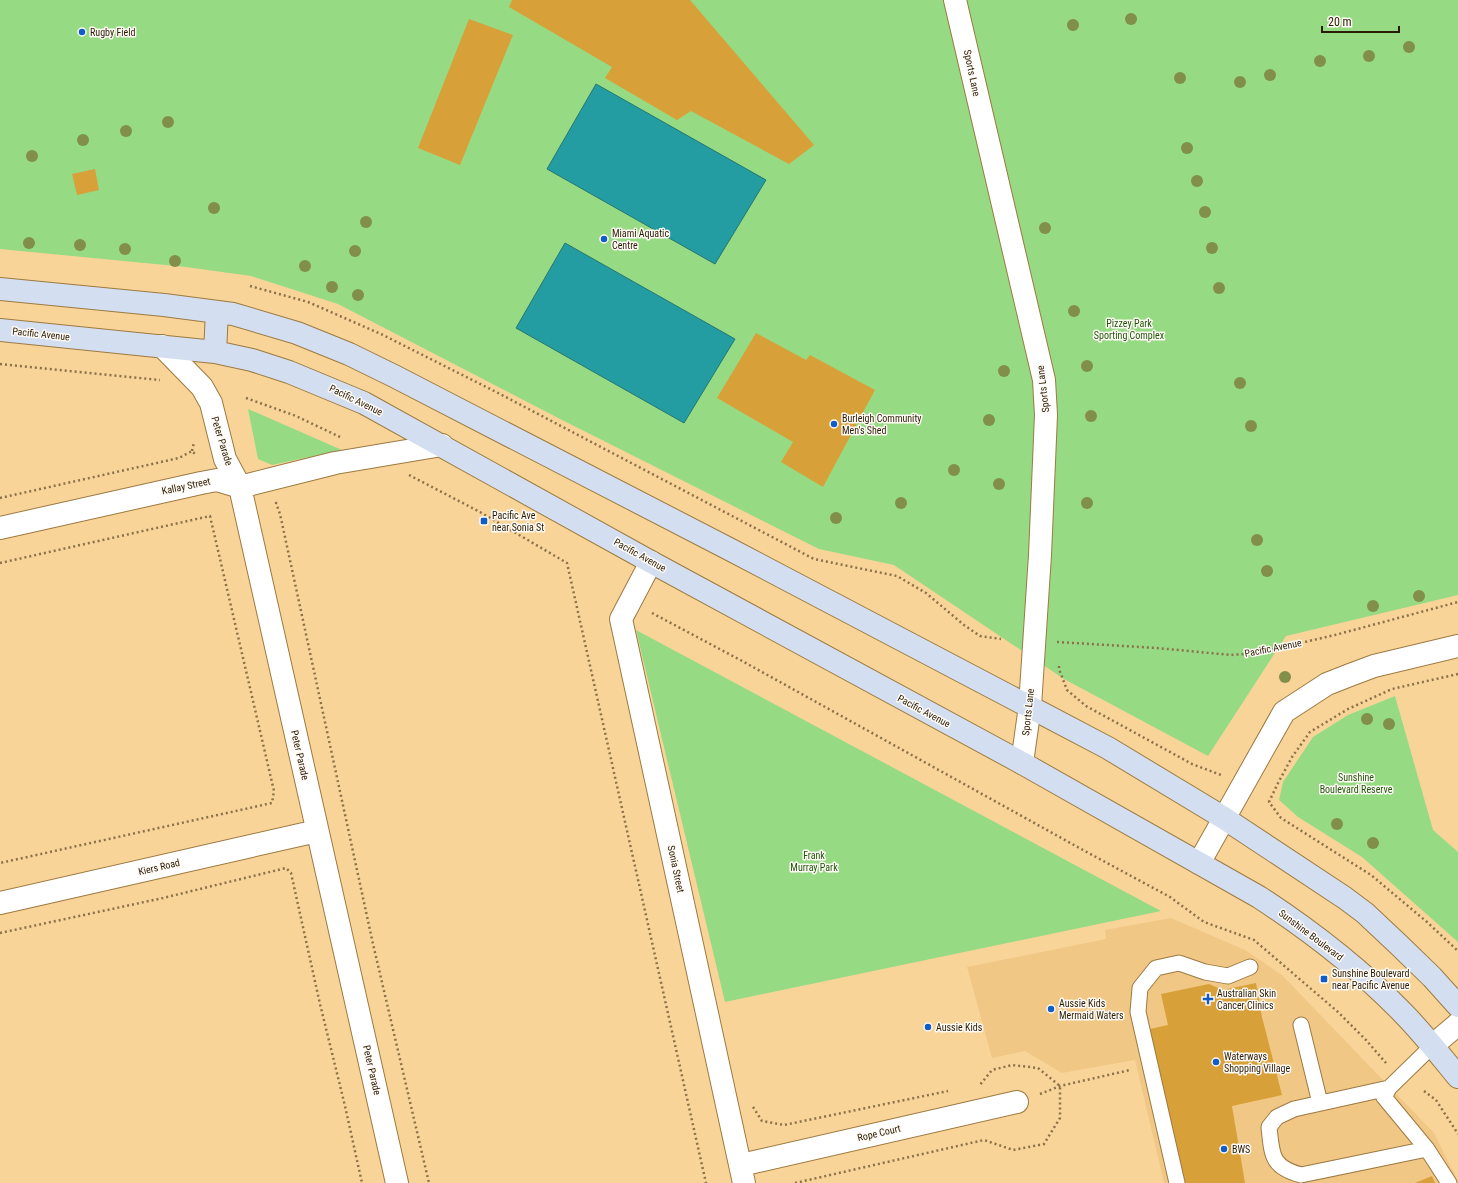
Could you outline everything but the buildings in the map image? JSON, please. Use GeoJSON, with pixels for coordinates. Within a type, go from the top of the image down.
{"type":"FeatureCollection","features":[{"type":"Feature","properties":{"kind":"main road"},"geometry":{"type":"LineString","coordinates":[[0,289],[164,305],[233,314],[297,333],[349,354],[733,551],[1108,748],[1224,818],[1325,884],[1365,913],[1416,961],[1458,1006]]}},
{"type":"Feature","properties":{"kind":"main road"},"geometry":{"type":"LineString","coordinates":[[215,352],[217,312]]}},
{"type":"Feature","properties":{"kind":"main road","name":"Pacific Avenue"},"geometry":{"type":"LineString","coordinates":[[0,330],[215,352],[252,360],[289,372],[364,403],[651,562],[1022,763],[1199,863]]}},
{"type":"Feature","properties":{"kind":"main road","name":"Sunshine Boulevard"},"geometry":{"type":"LineString","coordinates":[[1199,863],[1259,897],[1287,915],[1328,946],[1365,977],[1403,1013],[1458,1077]]}},
{"type":"Feature","properties":{"kind":"street","name":"Sports Lane"},"geometry":{"type":"LineString","coordinates":[[955,0],[1044,380],[1046,414],[1045,452],[1030,706],[1022,763]]}},
{"type":"Feature","properties":{"kind":"street","name":"Peter Parade"},"geometry":{"type":"LineString","coordinates":[[162,346],[202,387],[211,403],[225,458],[240,487],[397,1183]]}},
{"type":"Feature","properties":{"kind":"street"},"geometry":{"type":"LineString","coordinates":[[240,487],[336,463],[442,445]]}},
{"type":"Feature","properties":{"kind":"street","name":"Kallay Street"},"geometry":{"type":"LineString","coordinates":[[0,528],[217,480],[240,487]]}},
{"type":"Feature","properties":{"kind":"street","name":"Sonia Street"},"geometry":{"type":"LineString","coordinates":[[651,562],[621,619],[742,1174]]}},
{"type":"Feature","properties":{"kind":"street"},"geometry":{"type":"LineString","coordinates":[[1199,863],[1284,712],[1327,684],[1350,675],[1374,666],[1458,646]]}},
{"type":"Feature","properties":{"kind":"street","name":"Kiers Road"},"geometry":{"type":"LineString","coordinates":[[0,903],[317,831]]}},
{"type":"Feature","properties":{"kind":"street"},"geometry":{"type":"LineString","coordinates":[[1432,1046],[1458,1024]]}},
{"type":"Feature","properties":{"kind":"street","name":"Rope Court"},"geometry":{"type":"LineString","coordinates":[[742,1174],[1017,1102]]}},
{"type":"Feature","properties":{"kind":"lane"},"geometry":{"type":"LineString","coordinates":[[1177,1183],[1138,1012],[1140,988],[1156,968],[1179,963],[1205,972],[1228,976],[1250,967]]}},
{"type":"Feature","properties":{"kind":"lane"},"geometry":{"type":"LineString","coordinates":[[1301,1025],[1320,1103]]}},
{"type":"Feature","properties":{"kind":"lane"},"geometry":{"type":"LineString","coordinates":[[1427,1149],[1301,1175],[1288,1172],[1277,1164],[1271,1146],[1269,1127],[1277,1117],[1294,1108],[1386,1093],[1432,1046]]}},
{"type":"Feature","properties":{"kind":"lane"},"geometry":{"type":"LineString","coordinates":[[1386,1093],[1427,1149],[1449,1183]]}},
{"type":"Feature","properties":{"kind":"path"},"geometry":{"type":"LineString","coordinates":[[250,286],[308,302],[381,334],[500,394],[814,559],[897,576],[926,593],[964,625],[980,636],[1001,639]]}},
{"type":"Feature","properties":{"kind":"path"},"geometry":{"type":"LineString","coordinates":[[0,364],[163,380]]}},
{"type":"Feature","properties":{"kind":"path"},"geometry":{"type":"LineString","coordinates":[[246,398],[296,416],[344,440]]}},
{"type":"Feature","properties":{"kind":"path"},"geometry":{"type":"LineString","coordinates":[[0,498],[179,458],[192,451],[194,454]]}},
{"type":"Feature","properties":{"kind":"path"},"geometry":{"type":"LineString","coordinates":[[408,475],[480,512],[567,563],[706,1183]]}},
{"type":"Feature","properties":{"kind":"path"},"geometry":{"type":"LineString","coordinates":[[276,503],[280,514],[373,944],[429,1183]]}},
{"type":"Feature","properties":{"kind":"path"},"geometry":{"type":"LineString","coordinates":[[0,563],[210,516],[274,791],[272,802],[0,864]]}},
{"type":"Feature","properties":{"kind":"path","name":"Pacific Avenue"},"geometry":{"type":"LineString","coordinates":[[1053,643],[1059,641],[1230,655],[1257,653],[1335,635],[1458,602]]}},
{"type":"Feature","properties":{"kind":"path"},"geometry":{"type":"LineString","coordinates":[[652,612],[1170,897],[1204,922],[1254,940],[1338,1012],[1366,1040],[1388,1066]]}},
{"type":"Feature","properties":{"kind":"path"},"geometry":{"type":"LineString","coordinates":[[1059,641],[1059,648]]}},
{"type":"Feature","properties":{"kind":"path"},"geometry":{"type":"LineString","coordinates":[[1059,662],[1059,670],[1067,690],[1086,706],[1192,764],[1222,775]]}},
{"type":"Feature","properties":{"kind":"path"},"geometry":{"type":"LineString","coordinates":[[1458,674],[1392,689],[1348,709],[1310,732],[1292,758],[1269,802],[1280,818],[1372,875],[1427,922],[1458,952]]}},
{"type":"Feature","properties":{"kind":"path"},"geometry":{"type":"LineString","coordinates":[[0,933],[163,898],[286,868],[291,874],[362,1183]]}},
{"type":"Feature","properties":{"kind":"path"},"geometry":{"type":"LineString","coordinates":[[1017,1102],[1060,1086],[1150,1066]]}},
{"type":"Feature","properties":{"kind":"path"},"geometry":{"type":"LineString","coordinates":[[1424,1091],[1436,1100],[1458,1134]]}},
{"type":"Feature","properties":{"kind":"shaded area","name":"Waterways Shopping Village"},"geometry":{"type":"Polygon","coordinates":[[[1171,918],[1245,950],[1282,975],[1434,1133],[1458,1183],[1164,1183],[1135,1060],[1062,1073],[1025,1051],[992,1058],[967,967],[1106,939],[1105,930],[1171,918]]]}},
{"type":"Feature","properties":{"kind":"green space","name":"Pizzey Park Sporting Complex"},"geometry":{"type":"Polygon","coordinates":[[[0,0],[1458,0],[1458,595],[1286,636],[1208,756],[1064,679],[894,565],[819,549],[566,422],[338,304],[251,276],[186,267],[0,249],[0,0]]]}},
{"type":"Feature","properties":{"kind":"green space"},"geometry":{"type":"Polygon","coordinates":[[[248,409],[342,450],[272,465],[258,459],[248,409]]]}},
{"type":"Feature","properties":{"kind":"green space","name":"Frank Murray Park"},"geometry":{"type":"Polygon","coordinates":[[[636,630],[1161,911],[725,1002],[636,630]]]}},
{"type":"Feature","properties":{"kind":"green space","name":"Sunshine Boulevard Reserve"},"geometry":{"type":"Polygon","coordinates":[[[1395,696],[1433,830],[1458,852],[1458,942],[1362,857],[1298,817],[1279,800],[1283,782],[1313,737],[1348,715],[1395,696]]]}},
{"type":"Feature","properties":{"kind":"water"},"geometry":{"type":"Polygon","coordinates":[[[596,84],[766,180],[715,264],[547,169],[596,84]]]}},
{"type":"Feature","properties":{"kind":"water"},"geometry":{"type":"Polygon","coordinates":[[[565,243],[735,339],[684,423],[516,328],[565,243]]]}},
{"type":"Feature","properties":{"kind":"place","name":"Rugby Field"},"geometry":{"type":"Point","coordinates":[82,32]}},
{"type":"Feature","properties":{"kind":"place","name":"Miami Aquatic Centre"},"geometry":{"type":"Point","coordinates":[604,239]}},
{"type":"Feature","properties":{"kind":"place","name":"Burleigh Community Men's Shed"},"geometry":{"type":"Point","coordinates":[834,424]}},
{"type":"Feature","properties":{"kind":"place","name":"Pacific Ave near Sonia St"},"geometry":{"type":"Point","coordinates":[484,521]}},
{"type":"Feature","properties":{"kind":"place","name":"Sunshine Boulevard near Pacific Avenue"},"geometry":{"type":"Point","coordinates":[1324,979]}},
{"type":"Feature","properties":{"kind":"place","name":"Australian Skin Cancer Clinics"},"geometry":{"type":"Point","coordinates":[1208,999]}},
{"type":"Feature","properties":{"kind":"place","name":"Aussie Kids Mermaid Waters"},"geometry":{"type":"Point","coordinates":[1051,1009]}},
{"type":"Feature","properties":{"kind":"place","name":"Aussie Kids"},"geometry":{"type":"Point","coordinates":[928,1027]}},
{"type":"Feature","properties":{"kind":"place","name":"Waterways Shopping Village"},"geometry":{"type":"Point","coordinates":[1216,1062]}},
{"type":"Feature","properties":{"kind":"place","name":"BWS"},"geometry":{"type":"Point","coordinates":[1224,1149]}}]}
